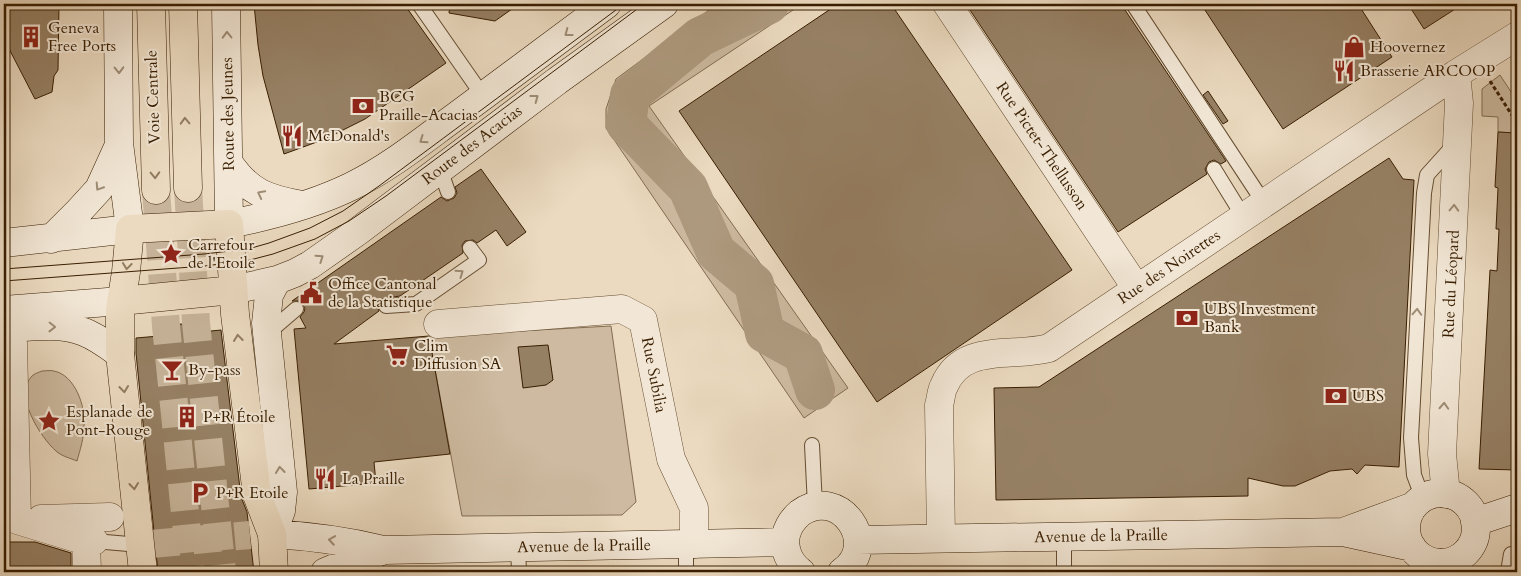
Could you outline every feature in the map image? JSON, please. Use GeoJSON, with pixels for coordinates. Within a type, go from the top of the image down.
{"type":"FeatureCollection","features":[{"type":"Feature","properties":{"kind":"main road","name":"Voie Centrale"},"geometry":{"type":"LineString","coordinates":[[151,4],[156,190]]}},
{"type":"Feature","properties":{"kind":"main road","name":"Voie Centrale"},"geometry":{"type":"LineString","coordinates":[[183,4],[188,188]]}},
{"type":"Feature","properties":{"kind":"main road"},"geometry":{"type":"LineString","coordinates":[[143,572],[146,545],[120,354],[121,301],[130,229],[229,224],[233,290],[260,534],[274,572]]}},
{"type":"Feature","properties":{"kind":"main road"},"geometry":{"type":"LineString","coordinates":[[121,301],[233,290]]}},
{"type":"Feature","properties":{"kind":"street"},"geometry":{"type":"LineString","coordinates":[[4,243],[130,229],[120,143],[118,4]]}},
{"type":"Feature","properties":{"kind":"street","name":"Route des Jeunes"},"geometry":{"type":"LineString","coordinates":[[226,4],[229,224]]}},
{"type":"Feature","properties":{"kind":"street","name":"Route des Acacias"},"geometry":{"type":"LineString","coordinates":[[229,224],[263,218],[304,206],[352,186],[368,177],[424,139],[607,4]]}},
{"type":"Feature","properties":{"kind":"street","name":"Route des Acacias"},"geometry":{"type":"LineString","coordinates":[[277,280],[295,273],[357,232],[444,181],[664,4]]}},
{"type":"Feature","properties":{"kind":"street","name":"Rue Pictet-Thellusson"},"geometry":{"type":"LineString","coordinates":[[947,4],[1137,289]]}},
{"type":"Feature","properties":{"kind":"street","name":"Rue des Noirettes"},"geometry":{"type":"LineString","coordinates":[[941,538],[940,404],[943,386],[951,373],[962,362],[978,355],[1035,352],[1049,348],[1456,74],[1517,36]]}},
{"type":"Feature","properties":{"kind":"street","name":"Rue du Léopard"},"geometry":{"type":"LineString","coordinates":[[1428,499],[1442,454],[1459,103],[1456,74]]}},
{"type":"Feature","properties":{"kind":"street"},"geometry":{"type":"LineString","coordinates":[[51,239],[99,189],[120,143]]}},
{"type":"Feature","properties":{"kind":"street"},"geometry":{"type":"LineString","coordinates":[[229,163],[245,183],[263,196],[280,202],[304,206]]}},
{"type":"Feature","properties":{"kind":"street"},"geometry":{"type":"LineString","coordinates":[[233,290],[277,280]]}},
{"type":"Feature","properties":{"kind":"street"},"geometry":{"type":"LineString","coordinates":[[260,534],[281,511],[283,492],[266,323],[269,295],[277,280]]}},
{"type":"Feature","properties":{"kind":"street"},"geometry":{"type":"LineString","coordinates":[[4,310],[121,301]]}},
{"type":"Feature","properties":{"kind":"street","name":"Rue Subilia"},"geometry":{"type":"LineString","coordinates":[[438,324],[622,309],[643,320],[671,459],[694,508],[690,544]]}},
{"type":"Feature","properties":{"kind":"street"},"geometry":{"type":"LineString","coordinates":[[10,520],[8,336],[52,327],[74,328],[96,338],[120,354]]}},
{"type":"Feature","properties":{"kind":"street"},"geometry":{"type":"LineString","coordinates":[[1456,496],[1472,512],[1476,522],[1475,537],[1468,550],[1459,558],[1440,568],[1412,548],[1406,528],[1408,517],[1428,499],[1456,496]]}},
{"type":"Feature","properties":{"kind":"street","name":"Avenue de la Praille"},"geometry":{"type":"LineString","coordinates":[[1343,532],[1428,499]]}},
{"type":"Feature","properties":{"kind":"street"},"geometry":{"type":"LineString","coordinates":[[801,572],[790,559],[785,542],[792,522],[805,510],[815,506],[837,510],[853,524],[858,540],[856,552],[853,561],[842,572]]}},
{"type":"Feature","properties":{"kind":"street"},"geometry":{"type":"LineString","coordinates":[[1476,522],[1517,508]]}},
{"type":"Feature","properties":{"kind":"street"},"geometry":{"type":"LineString","coordinates":[[10,520],[110,517]]}},
{"type":"Feature","properties":{"kind":"street"},"geometry":{"type":"LineString","coordinates":[[10,520],[90,541],[87,572]]}},
{"type":"Feature","properties":{"kind":"street","name":"Avenue de la Praille"},"geometry":{"type":"LineString","coordinates":[[858,540],[1343,532],[1412,548]]}},
{"type":"Feature","properties":{"kind":"street","name":"Avenue de la Praille"},"geometry":{"type":"LineString","coordinates":[[260,534],[302,536],[384,550],[519,560],[690,544],[785,542]]}},
{"type":"Feature","properties":{"kind":"street","name":"Avenue de la Praille"},"geometry":{"type":"LineString","coordinates":[[325,572],[384,550]]}},
{"type":"Feature","properties":{"kind":"lane"},"geometry":{"type":"LineString","coordinates":[[419,4],[483,96]]}},
{"type":"Feature","properties":{"kind":"lane"},"geometry":{"type":"LineString","coordinates":[[1133,4],[1254,210]]}},
{"type":"Feature","properties":{"kind":"lane"},"geometry":{"type":"LineString","coordinates":[[1428,499],[1414,475],[1411,438],[1410,342],[1427,175],[1457,142]]}},
{"type":"Feature","properties":{"kind":"lane"},"geometry":{"type":"LineString","coordinates":[[1214,169],[1254,210]]}},
{"type":"Feature","properties":{"kind":"lane"},"geometry":{"type":"LineString","coordinates":[[386,306],[416,304],[478,260],[470,248]]}},
{"type":"Feature","properties":{"kind":"lane"},"geometry":{"type":"LineString","coordinates":[[1409,269],[1420,256]]}},
{"type":"Feature","properties":{"kind":"lane"},"geometry":{"type":"LineString","coordinates":[[267,333],[296,309]]}},
{"type":"Feature","properties":{"kind":"lane"},"geometry":{"type":"LineString","coordinates":[[812,446],[815,506]]}},
{"type":"Feature","properties":{"kind":"lane"},"geometry":{"type":"LineString","coordinates":[[1064,537],[1064,572]]}},
{"type":"Feature","properties":{"kind":"lane"},"geometry":{"type":"LineString","coordinates":[[90,541],[146,545]]}},
{"type":"Feature","properties":{"kind":"lane"},"geometry":{"type":"LineString","coordinates":[[686,572],[690,544]]}},
{"type":"Feature","properties":{"kind":"lane"},"geometry":{"type":"LineString","coordinates":[[1508,572],[1511,554],[1517,554]]}},
{"type":"Feature","properties":{"kind":"path"},"geometry":{"type":"LineString","coordinates":[[1487,78],[1517,122]]}},
{"type":"Feature","properties":{"kind":"shaded area"},"geometry":{"type":"Polygon","coordinates":[[[717,4],[802,4],[649,106],[848,388],[804,418],[606,128],[606,109],[616,79],[717,4]]]}},
{"type":"Feature","properties":{"kind":"shaded area"},"geometry":{"type":"Polygon","coordinates":[[[1500,75],[1517,101],[1517,136],[1514,133],[1498,132],[1498,117],[1482,116],[1482,89],[1500,75]]]}},
{"type":"Feature","properties":{"kind":"shaded area"},"geometry":{"type":"Polygon","coordinates":[[[611,326],[636,502],[622,515],[462,516],[429,336],[611,326]]]}},
{"type":"Feature","properties":{"kind":"shaded area"},"geometry":{"type":"Polygon","coordinates":[[[42,371],[54,371],[61,374],[68,379],[78,393],[83,410],[84,430],[77,461],[63,456],[56,451],[43,436],[31,416],[27,405],[27,384],[32,376],[42,371]]]}},
{"type":"Feature","properties":{"kind":"building","name":"Geneva Free Ports"},"geometry":{"type":"Polygon","coordinates":[[[4,4],[59,4],[58,70],[54,76],[52,92],[35,99],[4,39],[4,4]]]}},
{"type":"Feature","properties":{"kind":"building"},"geometry":{"type":"Polygon","coordinates":[[[254,4],[404,4],[446,63],[365,119],[325,139],[284,154],[263,76],[254,4]]]}},
{"type":"Feature","properties":{"kind":"building"},"geometry":{"type":"Polygon","coordinates":[[[450,4],[519,4],[495,21],[449,13],[450,4]]]}},
{"type":"Feature","properties":{"kind":"building"},"geometry":{"type":"Polygon","coordinates":[[[838,4],[891,4],[1072,270],[877,402],[679,111],[838,4]]]}},
{"type":"Feature","properties":{"kind":"building"},"geometry":{"type":"Polygon","coordinates":[[[966,4],[1121,4],[1226,161],[1221,164],[1214,160],[1209,162],[1205,169],[1207,174],[1118,232],[966,4]]]}},
{"type":"Feature","properties":{"kind":"building"},"geometry":{"type":"Polygon","coordinates":[[[1201,4],[1358,4],[1392,57],[1283,129],[1201,4]]]}},
{"type":"Feature","properties":{"kind":"building"},"geometry":{"type":"Polygon","coordinates":[[[1408,4],[1463,4],[1424,29],[1408,4]]]}},
{"type":"Feature","properties":{"kind":"building"},"geometry":{"type":"Polygon","coordinates":[[[1208,91],[1228,121],[1223,124],[1203,95],[1208,91]]]}},
{"type":"Feature","properties":{"kind":"building"},"geometry":{"type":"Polygon","coordinates":[[[1498,132],[1517,133],[1517,470],[1479,469],[1490,270],[1497,271],[1499,229],[1496,229],[1498,188],[1495,187],[1498,132]]]}},
{"type":"Feature","properties":{"kind":"building"},"geometry":{"type":"Polygon","coordinates":[[[1389,158],[1403,179],[1414,180],[1399,467],[1365,465],[1357,474],[1352,469],[1330,471],[1295,486],[1283,486],[1248,478],[1248,496],[996,500],[994,388],[1039,387],[1389,158]]]}},
{"type":"Feature","properties":{"kind":"building"},"geometry":{"type":"Polygon","coordinates":[[[481,169],[526,232],[507,246],[496,230],[477,243],[473,240],[465,241],[462,245],[463,253],[400,296],[381,299],[377,306],[379,311],[334,344],[429,336],[450,454],[374,462],[376,483],[309,489],[294,329],[306,328],[300,317],[305,308],[299,301],[292,301],[441,197],[447,201],[454,198],[457,193],[455,187],[481,169]]]}},
{"type":"Feature","properties":{"kind":"building","name":"P+R Étoile"},"geometry":{"type":"Polygon","coordinates":[[[180,324],[190,325],[191,333],[221,330],[241,497],[247,512],[254,572],[158,572],[136,338],[171,335],[171,327],[180,324]]]}},
{"type":"Feature","properties":{"kind":"building"},"geometry":{"type":"Polygon","coordinates":[[[548,345],[553,380],[546,385],[523,388],[518,347],[548,345]]]}},
{"type":"Feature","properties":{"kind":"building"},"geometry":{"type":"Polygon","coordinates":[[[4,542],[35,542],[71,553],[71,572],[4,572],[4,542]]]}},
{"type":"Feature","properties":{"kind":"waterway"},"geometry":{"type":"LineString","coordinates":[[769,4],[700,37],[630,95],[626,124],[688,188],[716,252],[754,284],[765,333],[803,354],[815,390]]}},
{"type":"Feature","properties":{"kind":"tunnel"},"geometry":{"type":"LineString","coordinates":[[188,188],[196,323],[222,572]]}},
{"type":"Feature","properties":{"kind":"tunnel"},"geometry":{"type":"LineString","coordinates":[[156,190],[166,326],[191,572]]}},
{"type":"Feature","properties":{"kind":"tunnel"},"geometry":{"type":"LineString","coordinates":[[151,544],[250,535]]}},
{"type":"Feature","properties":{"kind":"tram line"},"geometry":{"type":"LineString","coordinates":[[4,269],[248,249],[310,228],[343,211],[379,186],[624,4]]}},
{"type":"Feature","properties":{"kind":"tram line"},"geometry":{"type":"LineString","coordinates":[[4,281],[205,266],[250,260],[315,239],[349,221],[386,196],[644,4]]}},
{"type":"Feature","properties":{"kind":"place","name":"Geneva Free Ports"},"geometry":{"type":"Point","coordinates":[31,37]}},
{"type":"Feature","properties":{"kind":"place","name":"Hoovernez"},"geometry":{"type":"Point","coordinates":[1354,47]}},
{"type":"Feature","properties":{"kind":"place","name":"Brasserie ARCOOP"},"geometry":{"type":"Point","coordinates":[1344,71]}},
{"type":"Feature","properties":{"kind":"place","name":"BCG Praille-Acacias"},"geometry":{"type":"Point","coordinates":[363,106]}},
{"type":"Feature","properties":{"kind":"place","name":"McDonald's"},"geometry":{"type":"Point","coordinates":[292,136]}},
{"type":"Feature","properties":{"kind":"place","name":"Carrefour de l'Etoile"},"geometry":{"type":"Point","coordinates":[171,254]}},
{"type":"Feature","properties":{"kind":"place","name":"Office Cantonal de la Statistique"},"geometry":{"type":"Point","coordinates":[311,293]}},
{"type":"Feature","properties":{"kind":"place","name":"UBS Investment Bank"},"geometry":{"type":"Point","coordinates":[1187,318]}},
{"type":"Feature","properties":{"kind":"place","name":"Clim Diffusion SA"},"geometry":{"type":"Point","coordinates":[397,355]}},
{"type":"Feature","properties":{"kind":"place","name":"By-pass"},"geometry":{"type":"Point","coordinates":[172,370]}},
{"type":"Feature","properties":{"kind":"place","name":"UBS"},"geometry":{"type":"Point","coordinates":[1336,396]}},
{"type":"Feature","properties":{"kind":"place","name":"P+R Étoile"},"geometry":{"type":"Point","coordinates":[187,417]}},
{"type":"Feature","properties":{"kind":"place","name":"Esplanade de Pont-Rouge"},"geometry":{"type":"Point","coordinates":[49,421]}},
{"type":"Feature","properties":{"kind":"place","name":"La Praille"},"geometry":{"type":"Point","coordinates":[325,479]}},
{"type":"Feature","properties":{"kind":"place","name":"P+R Etoile"},"geometry":{"type":"Point","coordinates":[200,493]}}]}
